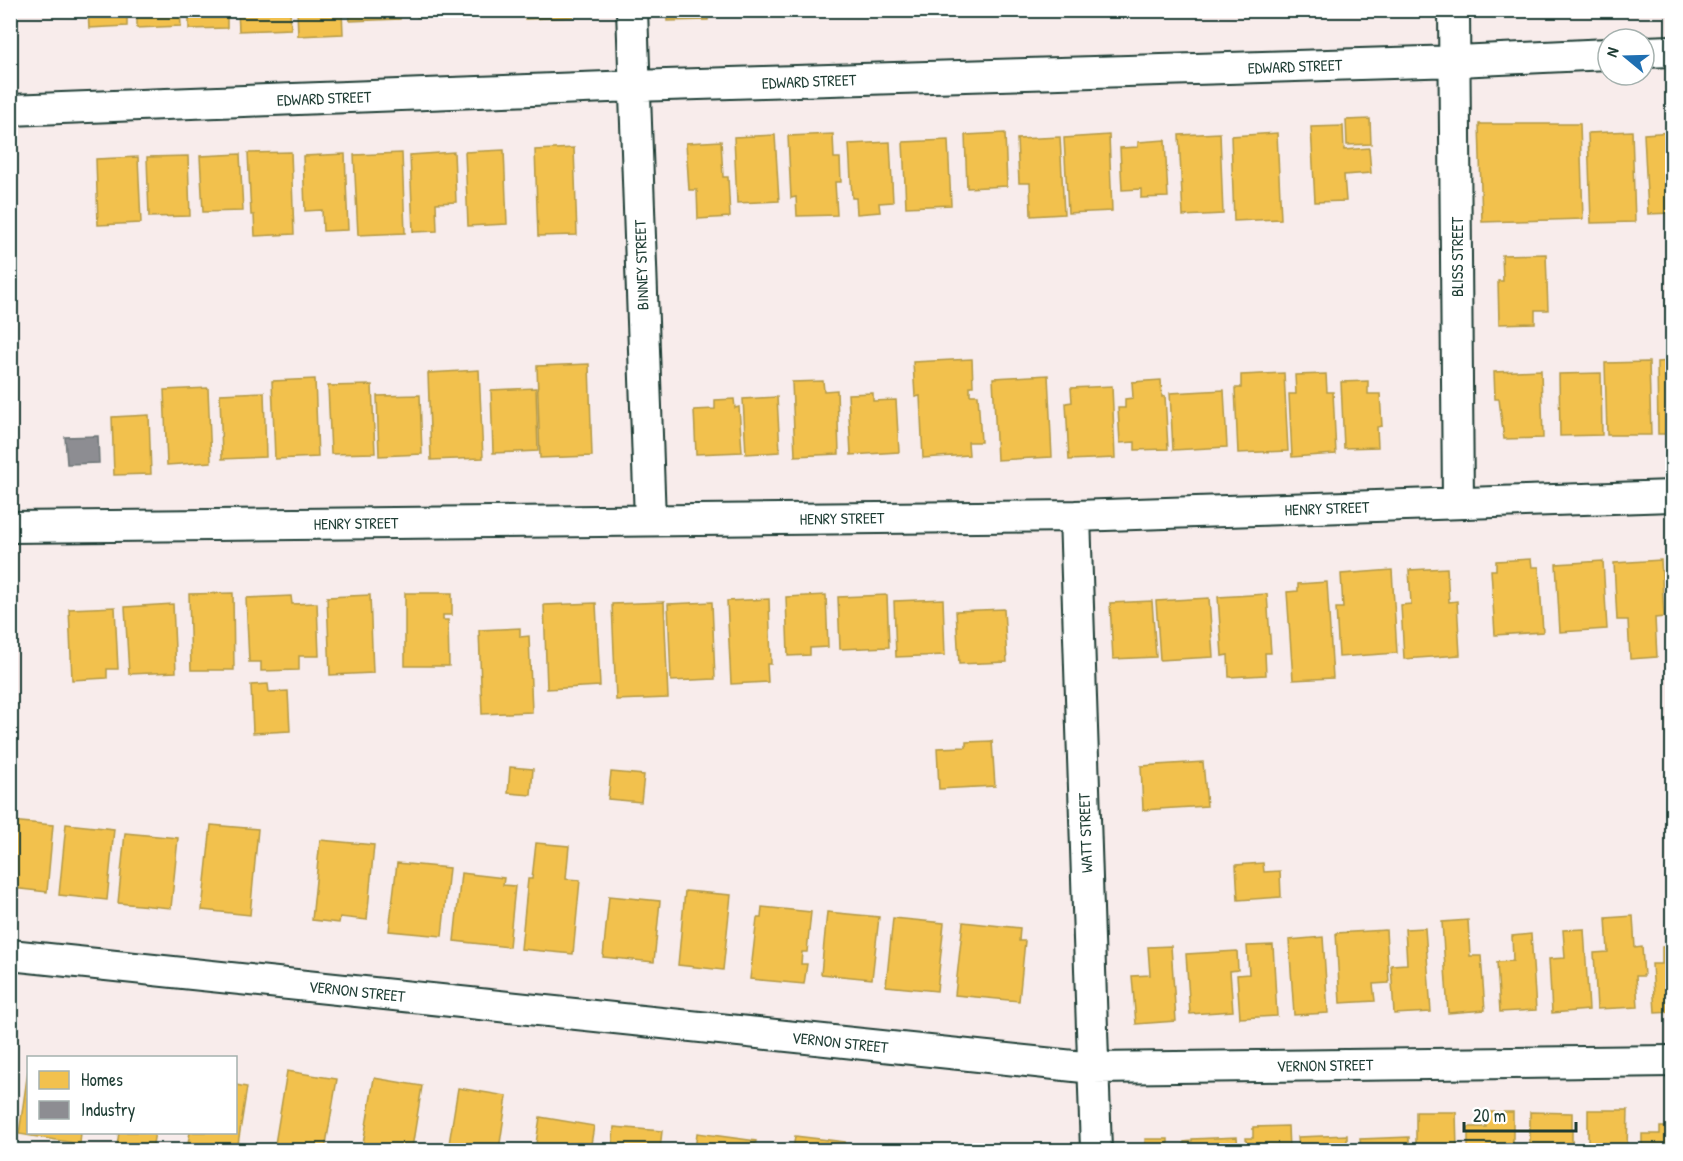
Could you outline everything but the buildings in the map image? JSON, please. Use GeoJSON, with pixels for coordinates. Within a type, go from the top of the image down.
{"type":"FeatureCollection","features":[{"type":"Feature","properties":{"kind":"street","name":"BINNEY STREET"},"geometry":{"type":"LineString","coordinates":[[632,10],[650,520]]}},
{"type":"Feature","properties":{"kind":"street","name":"BLISS STREET"},"geometry":{"type":"LineString","coordinates":[[1454,10],[1458,503]]}},
{"type":"Feature","properties":{"kind":"street"},"geometry":{"type":"LineString","coordinates":[[1656,52],[1672,51]]}},
{"type":"Feature","properties":{"kind":"street","name":"EDWARD STREET"},"geometry":{"type":"LineString","coordinates":[[10,110],[1596,55]]}},
{"type":"Feature","properties":{"kind":"street","name":"HENRY STREET"},"geometry":{"type":"LineString","coordinates":[[10,527],[1075,516],[1672,496]]}},
{"type":"Feature","properties":{"kind":"street","name":"WATT STREET"},"geometry":{"type":"LineString","coordinates":[[1075,516],[1096,1150]]}},
{"type":"Feature","properties":{"kind":"street","name":"VERNON STREET"},"geometry":{"type":"LineString","coordinates":[[10,955],[1093,1068],[1672,1061]]}}]}
